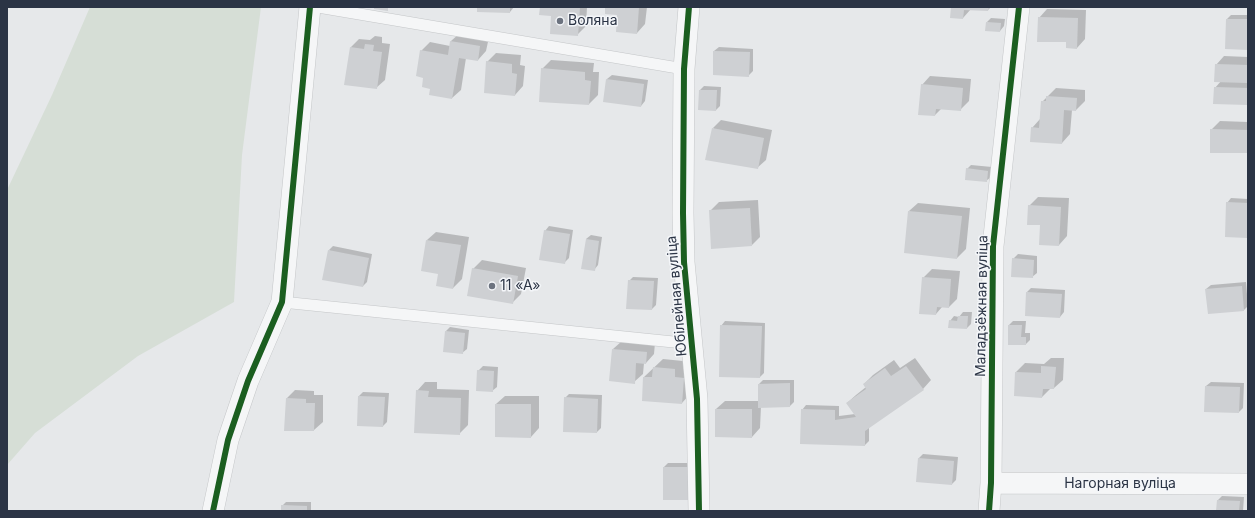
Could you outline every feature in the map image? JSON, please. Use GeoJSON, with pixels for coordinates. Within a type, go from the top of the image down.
{"type":"FeatureCollection","features":[{"type":"Feature","properties":{"kind":"street"},"geometry":{"type":"LineString","coordinates":[[213,511],[228,440],[248,381],[282,302],[310,7]]}},
{"type":"Feature","properties":{"kind":"street","name":"Юбілейная вуліца"},"geometry":{"type":"LineString","coordinates":[[689,7],[684,69],[682,213],[684,262],[688,310],[693,344],[697,399],[700,511]]}},
{"type":"Feature","properties":{"kind":"street","name":"Маладзёжная вуліца"},"geometry":{"type":"LineString","coordinates":[[990,511],[993,246],[1019,7]]}},
{"type":"Feature","properties":{"kind":"street","name":"Нагорная вуліца"},"geometry":{"type":"LineString","coordinates":[[991,483],[1248,484]]}},
{"type":"Feature","properties":{"kind":"lane"},"geometry":{"type":"LineString","coordinates":[[318,7],[684,69]]}},
{"type":"Feature","properties":{"kind":"lane"},"geometry":{"type":"LineString","coordinates":[[282,302],[693,344]]}},
{"type":"Feature","properties":{"kind":"shaded area"},"geometry":{"type":"Polygon","coordinates":[[[90,7],[261,7],[242,155],[234,302],[138,356],[35,433],[7,465],[7,190],[52,95],[90,7]]]}},
{"type":"Feature","properties":{"kind":"building"},"geometry":{"type":"Polygon","coordinates":[[[374,7],[388,7],[388,11],[374,9],[374,7]]]}},
{"type":"Feature","properties":{"kind":"building"},"geometry":{"type":"Polygon","coordinates":[[[477,7],[510,7],[510,13],[477,12],[477,7]]]}},
{"type":"Feature","properties":{"kind":"building"},"geometry":{"type":"Polygon","coordinates":[[[540,7],[580,7],[578,36],[550,34],[551,16],[539,15],[540,7]]]}},
{"type":"Feature","properties":{"kind":"building"},"geometry":{"type":"Polygon","coordinates":[[[605,7],[639,7],[637,34],[616,32],[617,15],[605,14],[605,7]]]}},
{"type":"Feature","properties":{"kind":"building"},"geometry":{"type":"Polygon","coordinates":[[[951,7],[989,7],[988,11],[964,10],[963,19],[950,18],[951,7]]]}},
{"type":"Feature","properties":{"kind":"building"},"geometry":{"type":"Polygon","coordinates":[[[1038,17],[1078,18],[1077,49],[1066,48],[1066,42],[1037,42],[1038,17]]]}},
{"type":"Feature","properties":{"kind":"building"},"geometry":{"type":"Polygon","coordinates":[[[1226,19],[1248,19],[1248,50],[1225,49],[1226,19]]]}},
{"type":"Feature","properties":{"kind":"building"},"geometry":{"type":"Polygon","coordinates":[[[986,22],[1001,23],[1000,32],[985,31],[986,22]]]}},
{"type":"Feature","properties":{"kind":"building"},"geometry":{"type":"Polygon","coordinates":[[[450,41],[480,46],[478,61],[459,58],[452,99],[429,95],[430,89],[422,87],[423,78],[416,76],[420,50],[448,55],[450,41]]]}},
{"type":"Feature","properties":{"kind":"building"},"geometry":{"type":"Polygon","coordinates":[[[365,44],[374,45],[373,51],[382,52],[377,89],[344,85],[350,47],[364,49],[365,44]]]}},
{"type":"Feature","properties":{"kind":"building"},"geometry":{"type":"Polygon","coordinates":[[[713,51],[750,52],[749,77],[713,75],[713,51]]]}},
{"type":"Feature","properties":{"kind":"building"},"geometry":{"type":"Polygon","coordinates":[[[486,61],[512,64],[512,73],[517,74],[515,96],[484,93],[486,61]]]}},
{"type":"Feature","properties":{"kind":"building"},"geometry":{"type":"Polygon","coordinates":[[[1215,64],[1248,65],[1248,83],[1214,82],[1215,64]]]}},
{"type":"Feature","properties":{"kind":"building"},"geometry":{"type":"Polygon","coordinates":[[[541,68],[585,72],[585,80],[591,81],[589,105],[539,102],[541,68]]]}},
{"type":"Feature","properties":{"kind":"building"},"geometry":{"type":"Polygon","coordinates":[[[606,79],[644,84],[641,107],[603,102],[606,79]]]}},
{"type":"Feature","properties":{"kind":"building"},"geometry":{"type":"Polygon","coordinates":[[[921,84],[963,88],[961,111],[936,109],[935,116],[918,115],[921,84]]]}},
{"type":"Feature","properties":{"kind":"building"},"geometry":{"type":"Polygon","coordinates":[[[1214,87],[1248,88],[1248,105],[1213,104],[1214,87]]]}},
{"type":"Feature","properties":{"kind":"building"},"geometry":{"type":"Polygon","coordinates":[[[699,90],[717,90],[716,111],[698,110],[699,90]]]}},
{"type":"Feature","properties":{"kind":"building"},"geometry":{"type":"Polygon","coordinates":[[[1046,96],[1077,98],[1076,111],[1064,110],[1062,144],[1030,142],[1031,127],[1039,128],[1041,101],[1046,101],[1046,96]]]}},
{"type":"Feature","properties":{"kind":"building"},"geometry":{"type":"Polygon","coordinates":[[[712,128],[764,138],[758,169],[705,160],[712,128]]]}},
{"type":"Feature","properties":{"kind":"building"},"geometry":{"type":"Polygon","coordinates":[[[1210,129],[1248,130],[1248,153],[1210,153],[1210,129]]]}},
{"type":"Feature","properties":{"kind":"building"},"geometry":{"type":"Polygon","coordinates":[[[966,168],[988,171],[987,182],[965,180],[966,168]]]}},
{"type":"Feature","properties":{"kind":"building"},"geometry":{"type":"Polygon","coordinates":[[[1226,202],[1248,203],[1247,238],[1225,237],[1226,202]]]}},
{"type":"Feature","properties":{"kind":"building"},"geometry":{"type":"Polygon","coordinates":[[[1028,205],[1061,207],[1059,246],[1039,245],[1040,225],[1027,225],[1028,205]]]}},
{"type":"Feature","properties":{"kind":"building"},"geometry":{"type":"Polygon","coordinates":[[[750,208],[752,246],[711,249],[709,210],[750,208]]]}},
{"type":"Feature","properties":{"kind":"building"},"geometry":{"type":"Polygon","coordinates":[[[908,211],[962,216],[957,259],[904,253],[908,211]]]}},
{"type":"Feature","properties":{"kind":"building"},"geometry":{"type":"Polygon","coordinates":[[[544,230],[570,234],[565,264],[539,260],[544,230]]]}},
{"type":"Feature","properties":{"kind":"building"},"geometry":{"type":"Polygon","coordinates":[[[586,239],[599,241],[595,271],[581,269],[586,239]]]}},
{"type":"Feature","properties":{"kind":"building"},"geometry":{"type":"Polygon","coordinates":[[[426,240],[461,245],[453,289],[436,286],[438,274],[421,271],[426,240]]]}},
{"type":"Feature","properties":{"kind":"building"},"geometry":{"type":"Polygon","coordinates":[[[328,250],[369,258],[363,287],[322,280],[328,250]]]}},
{"type":"Feature","properties":{"kind":"building"},"geometry":{"type":"Polygon","coordinates":[[[1012,258],[1034,260],[1033,278],[1011,277],[1012,258]]]}},
{"type":"Feature","properties":{"kind":"building","name":"11 «А»"},"geometry":{"type":"Polygon","coordinates":[[[472,268],[518,276],[513,304],[467,296],[472,268]]]}},
{"type":"Feature","properties":{"kind":"building"},"geometry":{"type":"Polygon","coordinates":[[[922,277],[951,279],[949,308],[937,307],[936,315],[919,314],[922,277]]]}},
{"type":"Feature","properties":{"kind":"building"},"geometry":{"type":"Polygon","coordinates":[[[628,280],[654,281],[652,310],[626,309],[628,280]]]}},
{"type":"Feature","properties":{"kind":"building"},"geometry":{"type":"Polygon","coordinates":[[[1242,286],[1244,311],[1208,314],[1205,289],[1242,286]]]}},
{"type":"Feature","properties":{"kind":"building"},"geometry":{"type":"Polygon","coordinates":[[[1026,292],[1062,294],[1060,318],[1025,316],[1026,292]]]}},
{"type":"Feature","properties":{"kind":"building"},"geometry":{"type":"Polygon","coordinates":[[[958,316],[968,316],[967,329],[948,328],[949,320],[957,321],[958,316]]]}},
{"type":"Feature","properties":{"kind":"building"},"geometry":{"type":"Polygon","coordinates":[[[720,325],[762,326],[760,378],[719,377],[720,325]]]}},
{"type":"Feature","properties":{"kind":"building"},"geometry":{"type":"Polygon","coordinates":[[[1008,325],[1022,325],[1021,337],[1026,337],[1026,345],[1008,345],[1008,325]]]}},
{"type":"Feature","properties":{"kind":"building"},"geometry":{"type":"Polygon","coordinates":[[[445,331],[465,333],[463,354],[443,352],[445,331]]]}},
{"type":"Feature","properties":{"kind":"building"},"geometry":{"type":"Polygon","coordinates":[[[612,349],[647,352],[646,364],[636,363],[635,384],[609,381],[612,349]]]}},
{"type":"Feature","properties":{"kind":"building"},"geometry":{"type":"Polygon","coordinates":[[[906,366],[924,390],[865,431],[865,446],[800,444],[801,409],[835,410],[835,420],[856,417],[846,403],[866,389],[863,384],[885,368],[891,376],[906,366]]]}},
{"type":"Feature","properties":{"kind":"building"},"geometry":{"type":"Polygon","coordinates":[[[1041,366],[1056,367],[1054,389],[1043,389],[1042,398],[1014,396],[1015,372],[1041,373],[1041,366]]]}},
{"type":"Feature","properties":{"kind":"building"},"geometry":{"type":"Polygon","coordinates":[[[653,367],[675,369],[675,377],[684,378],[682,404],[642,401],[643,377],[652,377],[653,367]]]}},
{"type":"Feature","properties":{"kind":"building"},"geometry":{"type":"Polygon","coordinates":[[[477,370],[494,371],[493,392],[476,391],[477,370]]]}},
{"type":"Feature","properties":{"kind":"building"},"geometry":{"type":"Polygon","coordinates":[[[790,383],[790,407],[758,408],[758,384],[790,383]]]}},
{"type":"Feature","properties":{"kind":"building"},"geometry":{"type":"Polygon","coordinates":[[[1205,386],[1240,387],[1239,413],[1204,412],[1205,386]]]}},
{"type":"Feature","properties":{"kind":"building"},"geometry":{"type":"Polygon","coordinates":[[[416,390],[429,391],[428,397],[461,398],[460,435],[414,433],[416,390]]]}},
{"type":"Feature","properties":{"kind":"building"},"geometry":{"type":"Polygon","coordinates":[[[358,396],[385,397],[383,427],[357,426],[358,396]]]}},
{"type":"Feature","properties":{"kind":"building"},"geometry":{"type":"Polygon","coordinates":[[[564,397],[598,399],[597,433],[563,432],[564,397]]]}},
{"type":"Feature","properties":{"kind":"building"},"geometry":{"type":"Polygon","coordinates":[[[286,398],[306,399],[306,403],[315,403],[314,431],[284,431],[286,398]]]}},
{"type":"Feature","properties":{"kind":"building"},"geometry":{"type":"Polygon","coordinates":[[[495,404],[531,404],[531,438],[495,437],[495,404]]]}},
{"type":"Feature","properties":{"kind":"building"},"geometry":{"type":"Polygon","coordinates":[[[715,409],[752,409],[752,438],[715,437],[715,409]]]}},
{"type":"Feature","properties":{"kind":"building"},"geometry":{"type":"Polygon","coordinates":[[[918,458],[954,461],[952,485],[916,482],[918,458]]]}},
{"type":"Feature","properties":{"kind":"building"},"geometry":{"type":"Polygon","coordinates":[[[663,467],[688,467],[688,500],[663,500],[663,467]]]}},
{"type":"Feature","properties":{"kind":"building"},"geometry":{"type":"Polygon","coordinates":[[[1217,500],[1240,501],[1239,511],[1216,511],[1217,500]]]}},
{"type":"Feature","properties":{"kind":"building"},"geometry":{"type":"Polygon","coordinates":[[[281,505],[307,506],[307,511],[281,511],[281,505]]]}},
{"type":"Feature","properties":{"kind":"cycle path"},"geometry":{"type":"LineString","coordinates":[[213,511],[228,440],[248,381],[282,302],[310,7]]}},
{"type":"Feature","properties":{"kind":"cycle path"},"geometry":{"type":"LineString","coordinates":[[689,7],[684,69],[683,213],[684,262],[697,399],[699,511]]}},
{"type":"Feature","properties":{"kind":"cycle path"},"geometry":{"type":"LineString","coordinates":[[989,511],[991,483],[993,246],[1019,7]]}},
{"type":"Feature","properties":{"kind":"place","name":"Воляна"},"geometry":{"type":"Point","coordinates":[560,21]}},
{"type":"Feature","properties":{"kind":"place","name":"11 «А»"},"geometry":{"type":"Point","coordinates":[492,286]}}]}
